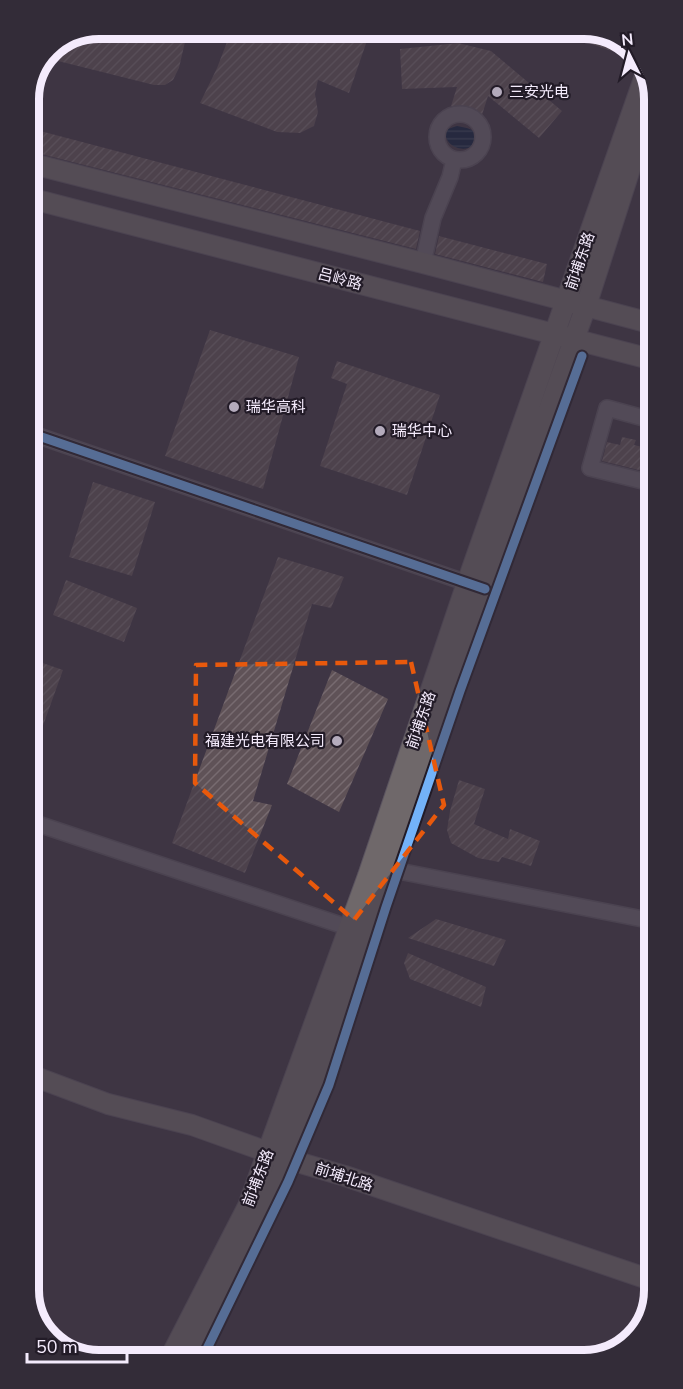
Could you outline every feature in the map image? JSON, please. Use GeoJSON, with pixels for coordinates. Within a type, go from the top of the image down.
{"type":"FeatureCollection","features":[{"type":"Feature","properties":{"kind":"main road","name":"前埔东路"},"geometry":{"type":"LineString","coordinates":[[197,1350],[267,1211],[287,1159],[357,931],[379,867],[414,788],[554,334],[642,85]]}},
{"type":"Feature","properties":{"kind":"main road","name":"前埔东路"},"geometry":{"type":"LineString","coordinates":[[476,586],[574,340],[644,126]]}},
{"type":"Feature","properties":{"kind":"main road"},"geometry":{"type":"LineString","coordinates":[[39,166],[644,321]]}},
{"type":"Feature","properties":{"kind":"main road","name":"吕岭路"},"geometry":{"type":"LineString","coordinates":[[39,201],[644,358]]}},
{"type":"Feature","properties":{"kind":"main road","name":"前埔东路"},"geometry":{"type":"LineString","coordinates":[[174,1350],[248,1206],[357,931]]}},
{"type":"Feature","properties":{"kind":"main road","name":"前埔北路"},"geometry":{"type":"LineString","coordinates":[[39,1078],[108,1104],[192,1125],[287,1159],[345,1176],[644,1278]]}},
{"type":"Feature","properties":{"kind":"street"},"geometry":{"type":"LineString","coordinates":[[423,263],[433,218],[450,177],[454,160]]}},
{"type":"Feature","properties":{"kind":"street"},"geometry":{"type":"LineString","coordinates":[[644,418],[607,408],[590,468],[644,481]]}},
{"type":"Feature","properties":{"kind":"street"},"geometry":{"type":"LineString","coordinates":[[39,436],[476,586]]}},
{"type":"Feature","properties":{"kind":"street"},"geometry":{"type":"LineString","coordinates":[[39,824],[357,931]]}},
{"type":"Feature","properties":{"kind":"street"},"geometry":{"type":"LineString","coordinates":[[379,867],[644,919]]}},
{"type":"Feature","properties":{"kind":"highlighted area"},"geometry":{"type":"Polygon","coordinates":[[[411,662],[444,805],[354,920],[195,783],[196,665],[411,662]]]}},
{"type":"Feature","properties":{"kind":"water"},"geometry":{"type":"Polygon","coordinates":[[[457,126],[471,130],[479,139],[475,144],[464,149],[453,146],[446,137],[445,130],[457,126]]]}},
{"type":"Feature","properties":{"kind":"building"},"geometry":{"type":"Polygon","coordinates":[[[186,39],[179,68],[173,80],[165,85],[154,85],[54,60],[66,49],[88,40],[186,39]]]}},
{"type":"Feature","properties":{"kind":"building"},"geometry":{"type":"Polygon","coordinates":[[[228,39],[368,39],[349,93],[318,80],[315,94],[318,112],[314,126],[300,133],[277,132],[200,103],[228,39]]]}},
{"type":"Feature","properties":{"kind":"building"},"geometry":{"type":"Polygon","coordinates":[[[577,39],[603,42],[624,55],[577,39]]]}},
{"type":"Feature","properties":{"kind":"building","name":"三安光电"},"geometry":{"type":"Polygon","coordinates":[[[458,43],[491,51],[562,111],[539,138],[488,96],[482,115],[451,106],[457,87],[402,89],[400,49],[458,43]]]}},
{"type":"Feature","properties":{"kind":"building"},"geometry":{"type":"Polygon","coordinates":[[[39,131],[420,231],[416,249],[39,154],[39,131]]]}},
{"type":"Feature","properties":{"kind":"building"},"geometry":{"type":"Polygon","coordinates":[[[439,236],[547,264],[543,282],[435,254],[439,236]]]}},
{"type":"Feature","properties":{"kind":"building","name":"瑞华高科"},"geometry":{"type":"Polygon","coordinates":[[[210,330],[299,357],[263,489],[165,456],[210,330]]]}},
{"type":"Feature","properties":{"kind":"building","name":"瑞华中心"},"geometry":{"type":"Polygon","coordinates":[[[337,361],[440,395],[407,495],[320,466],[347,384],[331,378],[337,361]]]}},
{"type":"Feature","properties":{"kind":"building"},"geometry":{"type":"Polygon","coordinates":[[[622,437],[636,440],[634,445],[644,447],[644,471],[602,461],[607,442],[620,445],[622,437]]]}},
{"type":"Feature","properties":{"kind":"building"},"geometry":{"type":"Polygon","coordinates":[[[93,482],[155,502],[132,576],[69,557],[93,482]]]}},
{"type":"Feature","properties":{"kind":"building"},"geometry":{"type":"Polygon","coordinates":[[[278,557],[344,577],[331,608],[312,604],[253,801],[272,805],[245,873],[172,843],[278,557]]]}},
{"type":"Feature","properties":{"kind":"building"},"geometry":{"type":"Polygon","coordinates":[[[66,580],[137,608],[124,642],[53,615],[66,580]]]}},
{"type":"Feature","properties":{"kind":"building"},"geometry":{"type":"Polygon","coordinates":[[[39,662],[63,670],[39,734],[39,662]]]}},
{"type":"Feature","properties":{"kind":"building","name":"福建光电有限公司"},"geometry":{"type":"Polygon","coordinates":[[[332,670],[388,699],[339,812],[287,784],[332,670]]]}},
{"type":"Feature","properties":{"kind":"building"},"geometry":{"type":"Polygon","coordinates":[[[459,780],[485,789],[474,824],[508,839],[510,829],[540,841],[531,866],[502,857],[499,862],[478,858],[451,843],[447,830],[459,780]]]}},
{"type":"Feature","properties":{"kind":"building"},"geometry":{"type":"Polygon","coordinates":[[[436,919],[506,940],[494,966],[408,938],[436,919]]]}},
{"type":"Feature","properties":{"kind":"building"},"geometry":{"type":"Polygon","coordinates":[[[408,953],[486,987],[481,1007],[410,979],[404,963],[408,953]]]}},
{"type":"Feature","properties":{"kind":"cycle path"},"geometry":{"type":"LineString","coordinates":[[206,1350],[288,1182],[329,1085],[386,907],[460,691],[582,356]]}},
{"type":"Feature","properties":{"kind":"cycle path"},"geometry":{"type":"LineString","coordinates":[[39,436],[485,589]]}},
{"type":"Feature","properties":{"kind":"place","name":"三安光电"},"geometry":{"type":"Point","coordinates":[497,92]}},
{"type":"Feature","properties":{"kind":"place","name":"瑞华高科"},"geometry":{"type":"Point","coordinates":[234,407]}},
{"type":"Feature","properties":{"kind":"place","name":"瑞华中心"},"geometry":{"type":"Point","coordinates":[380,431]}},
{"type":"Feature","properties":{"kind":"place","name":"福建光电有限公司"},"geometry":{"type":"Point","coordinates":[337,741]}}]}
